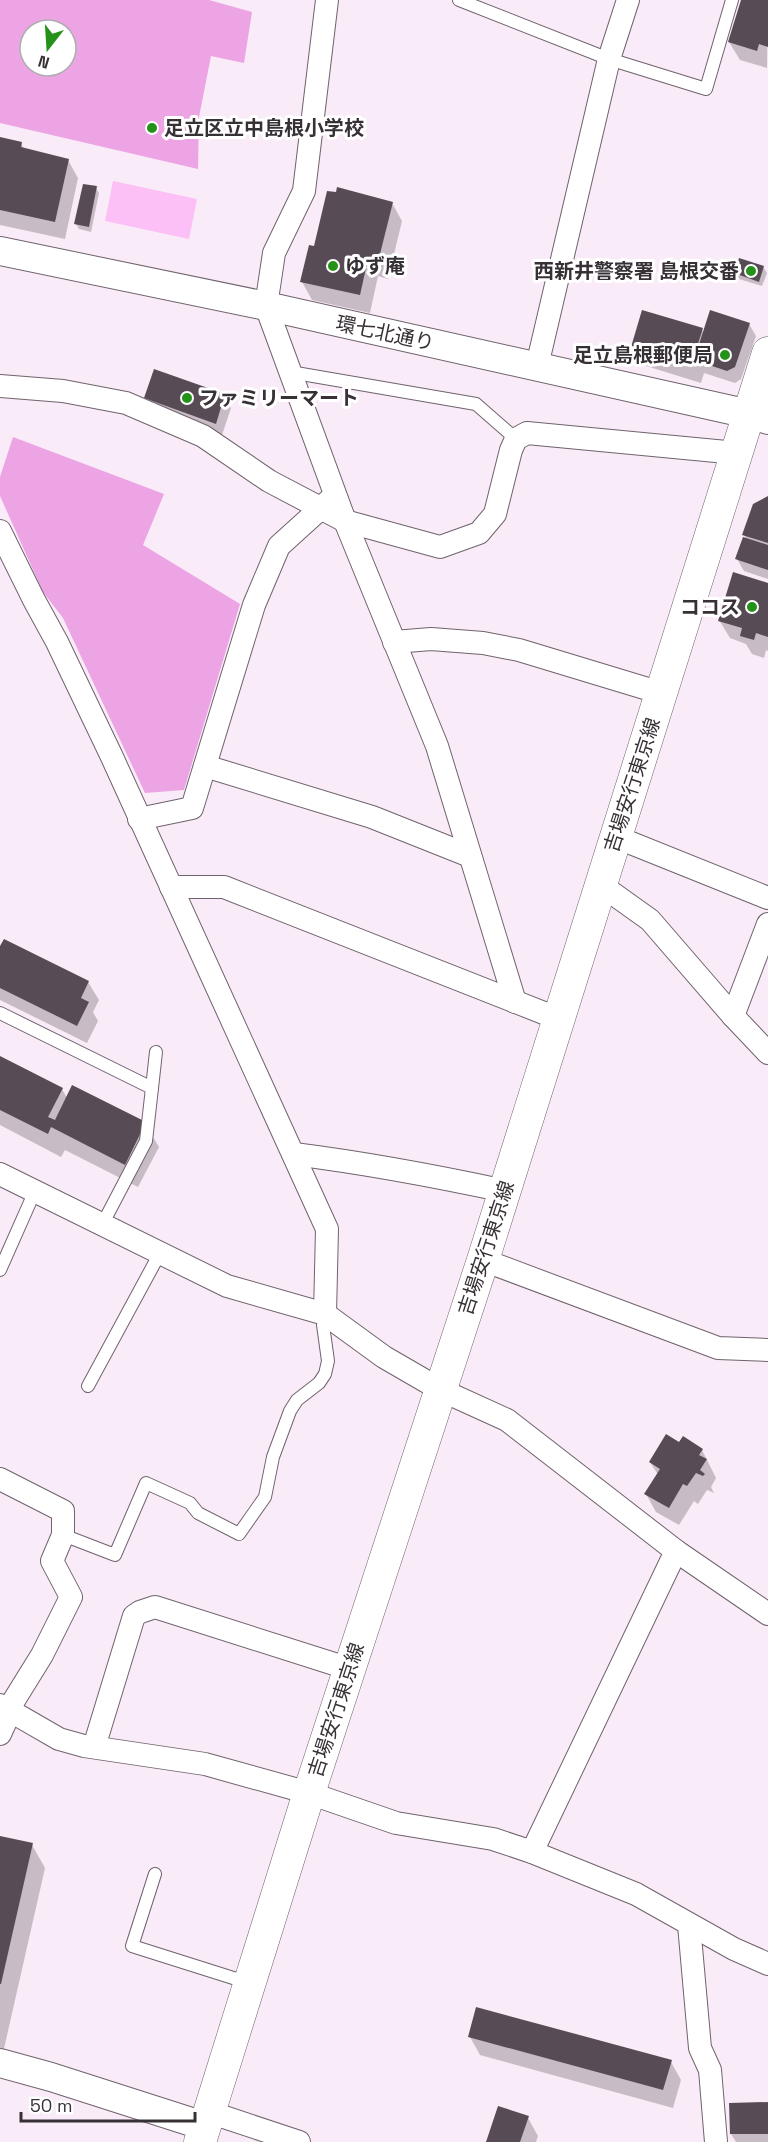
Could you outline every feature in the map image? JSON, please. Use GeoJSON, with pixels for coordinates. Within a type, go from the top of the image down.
{"type":"FeatureCollection","features":[{"type":"Feature","properties":{"kind":"main road","name":"吉場安行東京線"},"geometry":{"type":"LineString","coordinates":[[204,2127],[309,1794],[483,1260],[737,453],[758,417],[768,353]]}},
{"type":"Feature","properties":{"kind":"street"},"geometry":{"type":"LineString","coordinates":[[327,0],[304,190],[274,253],[266,306],[290,372],[328,501],[345,521],[436,746],[515,1002]]}},
{"type":"Feature","properties":{"kind":"street"},"geometry":{"type":"LineString","coordinates":[[537,366],[609,59],[628,0]]}},
{"type":"Feature","properties":{"kind":"street","name":"環七北通り"},"geometry":{"type":"LineString","coordinates":[[0,251],[266,306],[758,417]]}},
{"type":"Feature","properties":{"kind":"street"},"geometry":{"type":"LineString","coordinates":[[0,386],[63,391],[126,403],[203,436],[269,481],[328,501]]}},
{"type":"Feature","properties":{"kind":"street"},"geometry":{"type":"LineString","coordinates":[[345,521],[440,547],[479,533],[495,514],[511,450],[516,439],[527,433],[737,453]]}},
{"type":"Feature","properties":{"kind":"street"},"geometry":{"type":"LineString","coordinates":[[139,819],[192,808],[254,605],[279,546],[328,501]]}},
{"type":"Feature","properties":{"kind":"street"},"geometry":{"type":"LineString","coordinates":[[0,531],[112,757],[327,1229],[325,1314]]}},
{"type":"Feature","properties":{"kind":"street"},"geometry":{"type":"LineString","coordinates":[[394,642],[431,639],[483,643],[519,650],[661,693]]}},
{"type":"Feature","properties":{"kind":"street"},"geometry":{"type":"LineString","coordinates":[[205,766],[372,818],[470,856]]}},
{"type":"Feature","properties":{"kind":"street"},"geometry":{"type":"LineString","coordinates":[[616,837],[768,898]]}},
{"type":"Feature","properties":{"kind":"street"},"geometry":{"type":"LineString","coordinates":[[601,885],[650,920],[768,1053]]}},
{"type":"Feature","properties":{"kind":"street"},"geometry":{"type":"LineString","coordinates":[[171,887],[224,887],[559,1019]]}},
{"type":"Feature","properties":{"kind":"street"},"geometry":{"type":"LineString","coordinates":[[733,1016],[768,924]]}},
{"type":"Feature","properties":{"kind":"street"},"geometry":{"type":"LineString","coordinates":[[294,1154],[428,1174],[504,1191]]}},
{"type":"Feature","properties":{"kind":"street"},"geometry":{"type":"LineString","coordinates":[[0,1173],[227,1286],[325,1314],[384,1357],[441,1390],[507,1420],[676,1551],[768,1614]]}},
{"type":"Feature","properties":{"kind":"street"},"geometry":{"type":"LineString","coordinates":[[483,1260],[718,1347],[768,1350]]}},
{"type":"Feature","properties":{"kind":"street"},"geometry":{"type":"LineString","coordinates":[[0,1479],[63,1511],[63,1535],[52,1561],[71,1597],[42,1655],[6,1709],[0,1734]]}},
{"type":"Feature","properties":{"kind":"street"},"geometry":{"type":"LineString","coordinates":[[532,1852],[676,1551]]}},
{"type":"Feature","properties":{"kind":"street"},"geometry":{"type":"LineString","coordinates":[[94,1747],[134,1616],[155,1607],[350,1669]]}},
{"type":"Feature","properties":{"kind":"street"},"geometry":{"type":"LineString","coordinates":[[6,1709],[59,1739],[84,1746],[205,1764],[309,1794],[396,1823],[493,1839],[532,1852],[636,1894],[734,1949],[768,1964]]}},
{"type":"Feature","properties":{"kind":"street"},"geometry":{"type":"LineString","coordinates":[[689,1925],[700,2048],[710,2070],[716,2142]]}},
{"type":"Feature","properties":{"kind":"street"},"geometry":{"type":"LineString","coordinates":[[0,2063],[51,2077],[204,2127],[299,2142]]}},
{"type":"Feature","properties":{"kind":"lane"},"geometry":{"type":"LineString","coordinates":[[459,0],[609,59],[706,89],[732,0]]}},
{"type":"Feature","properties":{"kind":"lane"},"geometry":{"type":"LineString","coordinates":[[290,372],[476,404],[490,419],[516,439]]}},
{"type":"Feature","properties":{"kind":"lane"},"geometry":{"type":"LineString","coordinates":[[0,1013],[152,1088]]}},
{"type":"Feature","properties":{"kind":"lane"},"geometry":{"type":"LineString","coordinates":[[102,1225],[146,1141],[156,1052]]}},
{"type":"Feature","properties":{"kind":"lane"},"geometry":{"type":"LineString","coordinates":[[0,1270],[35,1191]]}},
{"type":"Feature","properties":{"kind":"lane"},"geometry":{"type":"LineString","coordinates":[[88,1386],[160,1253]]}},
{"type":"Feature","properties":{"kind":"lane"},"geometry":{"type":"LineString","coordinates":[[63,1535],[114,1555],[146,1483],[190,1503],[198,1513],[239,1534],[265,1497],[273,1457],[290,1411],[297,1400],[320,1383],[325,1374],[328,1361],[323,1324],[325,1314]]}},
{"type":"Feature","properties":{"kind":"lane"},"geometry":{"type":"LineString","coordinates":[[155,1874],[132,1946],[250,1984]]}},
{"type":"Feature","properties":{"kind":"shaded area"},"geometry":{"type":"Polygon","coordinates":[[[0,0],[209,0],[252,12],[244,63],[211,56],[199,117],[198,169],[0,123],[0,0]]]}},
{"type":"Feature","properties":{"kind":"shaded area"},"geometry":{"type":"Polygon","coordinates":[[[113,181],[197,199],[189,239],[105,221],[113,181]]]}},
{"type":"Feature","properties":{"kind":"shaded area"},"geometry":{"type":"Polygon","coordinates":[[[13,437],[164,494],[143,545],[240,604],[184,790],[145,793],[63,618],[43,592],[0,496],[0,477],[13,437]]]}},
{"type":"Feature","properties":{"kind":"building"},"geometry":{"type":"Polygon","coordinates":[[[741,0],[768,0],[768,47],[759,44],[757,51],[728,42],[741,0]]]}},
{"type":"Feature","properties":{"kind":"building"},"geometry":{"type":"Polygon","coordinates":[[[0,137],[22,142],[21,147],[69,159],[55,222],[0,210],[0,137]]]}},
{"type":"Feature","properties":{"kind":"building"},"geometry":{"type":"Polygon","coordinates":[[[83,184],[97,186],[89,227],[74,224],[83,184]]]}},
{"type":"Feature","properties":{"kind":"building"},"geometry":{"type":"Polygon","coordinates":[[[337,187],[393,202],[378,262],[368,259],[360,295],[300,282],[309,245],[314,246],[327,191],[336,192],[337,187]]]}},
{"type":"Feature","properties":{"kind":"building"},"geometry":{"type":"Polygon","coordinates":[[[739,258],[764,266],[759,282],[734,273],[739,258]]]}},
{"type":"Feature","properties":{"kind":"building"},"geometry":{"type":"Polygon","coordinates":[[[642,310],[703,328],[691,366],[631,347],[642,310]]]}},
{"type":"Feature","properties":{"kind":"building"},"geometry":{"type":"Polygon","coordinates":[[[710,310],[750,323],[735,367],[727,371],[694,360],[710,310]]]}},
{"type":"Feature","properties":{"kind":"building"},"geometry":{"type":"Polygon","coordinates":[[[154,369],[225,394],[216,424],[144,398],[154,369]]]}},
{"type":"Feature","properties":{"kind":"building"},"geometry":{"type":"Polygon","coordinates":[[[768,496],[768,543],[742,535],[753,504],[768,496]]]}},
{"type":"Feature","properties":{"kind":"building"},"geometry":{"type":"Polygon","coordinates":[[[743,537],[768,545],[768,570],[735,559],[743,537]]]}},
{"type":"Feature","properties":{"kind":"building"},"geometry":{"type":"Polygon","coordinates":[[[733,572],[768,583],[768,637],[756,633],[754,640],[740,636],[742,628],[718,621],[733,572]]]}},
{"type":"Feature","properties":{"kind":"building"},"geometry":{"type":"Polygon","coordinates":[[[4,939],[89,981],[81,998],[89,1002],[77,1026],[0,988],[0,946],[4,939]]]}},
{"type":"Feature","properties":{"kind":"building"},"geometry":{"type":"Polygon","coordinates":[[[0,1056],[63,1088],[48,1117],[55,1120],[72,1085],[146,1122],[125,1165],[51,1127],[48,1134],[0,1110],[0,1056]]]}},
{"type":"Feature","properties":{"kind":"building"},"geometry":{"type":"Polygon","coordinates":[[[666,1434],[679,1442],[683,1436],[703,1449],[699,1455],[707,1459],[700,1470],[705,1474],[703,1476],[696,1473],[687,1486],[683,1484],[669,1508],[644,1494],[660,1469],[649,1462],[666,1434]]]}},
{"type":"Feature","properties":{"kind":"building"},"geometry":{"type":"Polygon","coordinates":[[[0,1836],[33,1843],[1,1984],[0,1984],[0,1836]]]}},
{"type":"Feature","properties":{"kind":"building"},"geometry":{"type":"Polygon","coordinates":[[[476,2007],[672,2060],[663,2090],[468,2037],[476,2007]]]}},
{"type":"Feature","properties":{"kind":"building"},"geometry":{"type":"Polygon","coordinates":[[[768,2102],[768,2134],[730,2134],[729,2103],[768,2102]]]}},
{"type":"Feature","properties":{"kind":"building"},"geometry":{"type":"Polygon","coordinates":[[[498,2106],[529,2116],[520,2142],[486,2142],[498,2106]]]}},
{"type":"Feature","properties":{"kind":"place","name":"足立区立中島根小学校"},"geometry":{"type":"Point","coordinates":[152,128]}},
{"type":"Feature","properties":{"kind":"place","name":"ゆず庵"},"geometry":{"type":"Point","coordinates":[333,266]}},
{"type":"Feature","properties":{"kind":"place","name":"西新井警察署 島根交番"},"geometry":{"type":"Point","coordinates":[751,271]}},
{"type":"Feature","properties":{"kind":"place","name":"足立島根郵便局"},"geometry":{"type":"Point","coordinates":[725,355]}},
{"type":"Feature","properties":{"kind":"place","name":"ファミリーマート"},"geometry":{"type":"Point","coordinates":[187,398]}},
{"type":"Feature","properties":{"kind":"place","name":"ココス"},"geometry":{"type":"Point","coordinates":[752,607]}}]}
